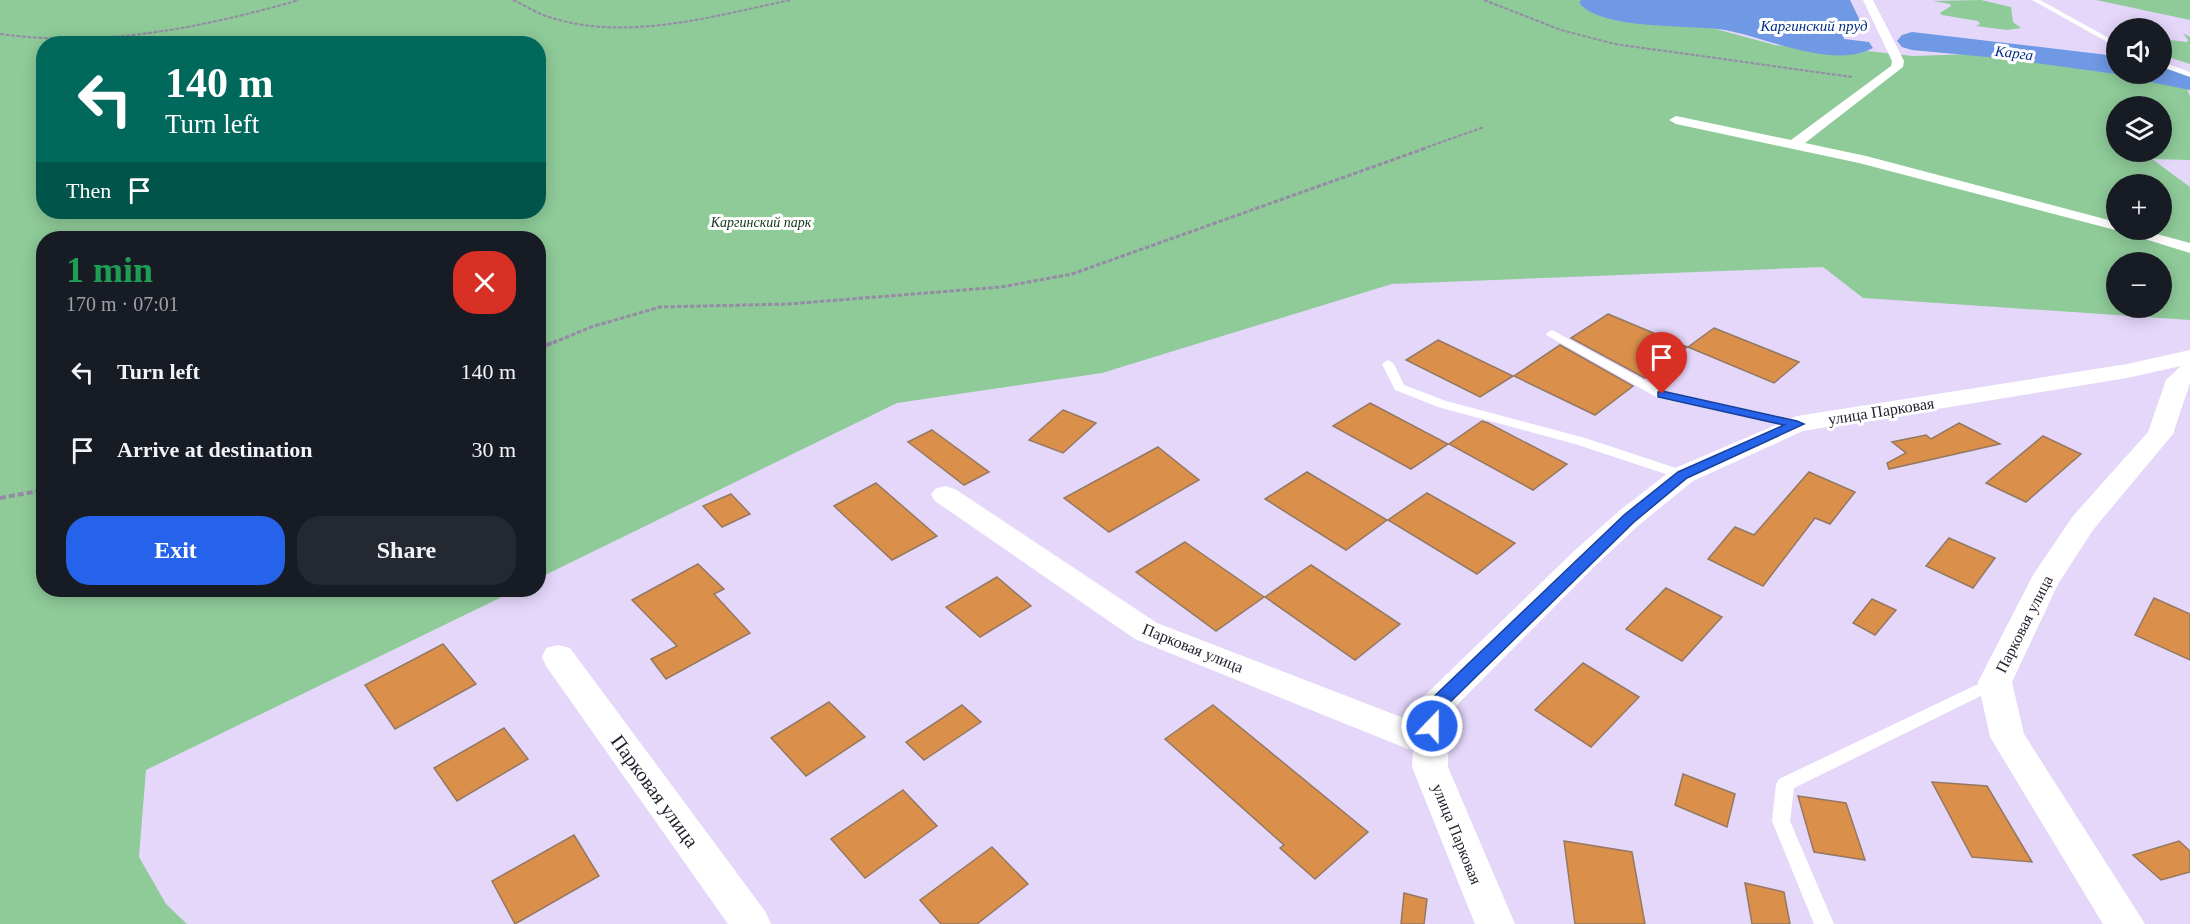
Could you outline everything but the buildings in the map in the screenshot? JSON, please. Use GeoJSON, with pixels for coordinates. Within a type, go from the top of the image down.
{"type":"FeatureCollection","features":[{"type":"Feature","properties":{"kind":"street"},"geometry":{"type":"LineString","coordinates":[[1796,143],[1897,67],[1898,61],[1868,0]]}},
{"type":"Feature","properties":{"kind":"street"},"geometry":{"type":"LineString","coordinates":[[1676,120],[1796,143],[2106,224]]}},
{"type":"Feature","properties":{"kind":"street"},"geometry":{"type":"LineString","coordinates":[[2162,240],[2190,248]]}},
{"type":"Feature","properties":{"kind":"street","name":"улица Парковая"},"geometry":{"type":"LineString","coordinates":[[1495,924],[1430,767],[1432,709],[1592,552],[1683,475],[1797,424],[2127,371],[2187,373]]}},
{"type":"Feature","properties":{"kind":"street","name":"Парковая улица"},"geometry":{"type":"LineString","coordinates":[[2125,924],[2007,737],[1995,682],[2044,582],[2083,523],[2160,434],[2187,373]]}},
{"type":"Feature","properties":{"kind":"street","name":"Парковая улица"},"geometry":{"type":"LineString","coordinates":[[945,495],[1146,631],[1431,743]]}},
{"type":"Feature","properties":{"kind":"street","name":"Парковая улица"},"geometry":{"type":"LineString","coordinates":[[558,657],[751,924]]}},
{"type":"Feature","properties":{"kind":"lane"},"geometry":{"type":"LineString","coordinates":[[2035,0],[2106,39]]}},
{"type":"Feature","properties":{"kind":"lane"},"geometry":{"type":"LineString","coordinates":[[2172,68],[2190,75]]}},
{"type":"Feature","properties":{"kind":"lane"},"geometry":{"type":"LineString","coordinates":[[1552,334],[1662,394],[1797,424]]}},
{"type":"Feature","properties":{"kind":"lane"},"geometry":{"type":"LineString","coordinates":[[1388,364],[1399,387],[1442,404],[1580,441],[1683,475]]}},
{"type":"Feature","properties":{"kind":"lane"},"geometry":{"type":"LineString","coordinates":[[1824,924],[1781,821],[1785,784],[1995,682]]}},
{"type":"Feature","properties":{"kind":"path"},"geometry":{"type":"LineString","coordinates":[[103,36],[162,31],[212,22],[299,0]]}},
{"type":"Feature","properties":{"kind":"path"},"geometry":{"type":"LineString","coordinates":[[513,0],[547,19],[565,24],[610,27],[694,19],[790,0]]}},
{"type":"Feature","properties":{"kind":"path"},"geometry":{"type":"LineString","coordinates":[[1485,0],[1561,30],[1615,44],[1826,74],[1883,79]]}},
{"type":"Feature","properties":{"kind":"path"},"geometry":{"type":"LineString","coordinates":[[0,34],[36,39]]}},
{"type":"Feature","properties":{"kind":"path"},"geometry":{"type":"LineString","coordinates":[[546,346],[591,327],[660,307],[788,304],[1001,287],[1052,279],[1485,127]]}},
{"type":"Feature","properties":{"kind":"path"},"geometry":{"type":"LineString","coordinates":[[0,498],[36,491]]}},
{"type":"Feature","properties":{"kind":"green space","name":"Каргинский парк"},"geometry":{"type":"Polygon","coordinates":[[[0,0],[1581,0],[1579,4],[1601,16],[1618,21],[1712,28],[1775,45],[1857,54],[1868,51],[1913,56],[2002,53],[2106,67],[2106,84],[2172,84],[2172,77],[2183,77],[2190,97],[2190,160],[2172,160],[2172,96],[2106,96],[2106,162],[2156,162],[2190,187],[2190,320],[2160,318],[2172,318],[2172,252],[2106,252],[2106,314],[1863,298],[1823,267],[1392,284],[1102,373],[897,403],[546,575],[546,231],[36,231],[36,597],[502,597],[146,770],[139,857],[166,904],[187,924],[0,924],[0,0]]]}},
{"type":"Feature","properties":{"kind":"green space"},"geometry":{"type":"Polygon","coordinates":[[[1981,0],[2011,7],[2013,22],[2021,28],[2007,30],[1976,26],[1980,24],[1978,21],[1942,15],[1940,13],[1951,6],[1950,4],[1932,1],[1981,0]]]}},
{"type":"Feature","properties":{"kind":"green space"},"geometry":{"type":"Polygon","coordinates":[[[2096,0],[2190,0],[2190,20],[2096,0]]]}},
{"type":"Feature","properties":{"kind":"green space"},"geometry":{"type":"Polygon","coordinates":[[[2183,33],[2190,37],[2190,64],[2172,58],[2172,40],[2187,42],[2183,33]]]}},
{"type":"Feature","properties":{"kind":"water","name":"Каргинский пруд"},"geometry":{"type":"Polygon","coordinates":[[[1581,0],[1850,0],[1866,33],[1842,30],[1844,39],[1869,42],[1873,48],[1857,54],[1820,54],[1725,30],[1648,25],[1607,18],[1591,12],[1579,3],[1581,0]]]}},
{"type":"Feature","properties":{"kind":"waterway","name":"Карга"},"geometry":{"type":"LineString","coordinates":[[1912,41],[1998,49],[2106,64]]}},
{"type":"Feature","properties":{"kind":"waterway","name":"Карга"},"geometry":{"type":"LineString","coordinates":[[2172,77],[2190,81]]}},
{"type":"Feature","properties":{"kind":"route"},"geometry":{"type":"LineString","coordinates":[[1432,726],[1432,709],[1506,639],[1584,559],[1629,518],[1683,475],[1797,424],[1662,394]]}}]}
